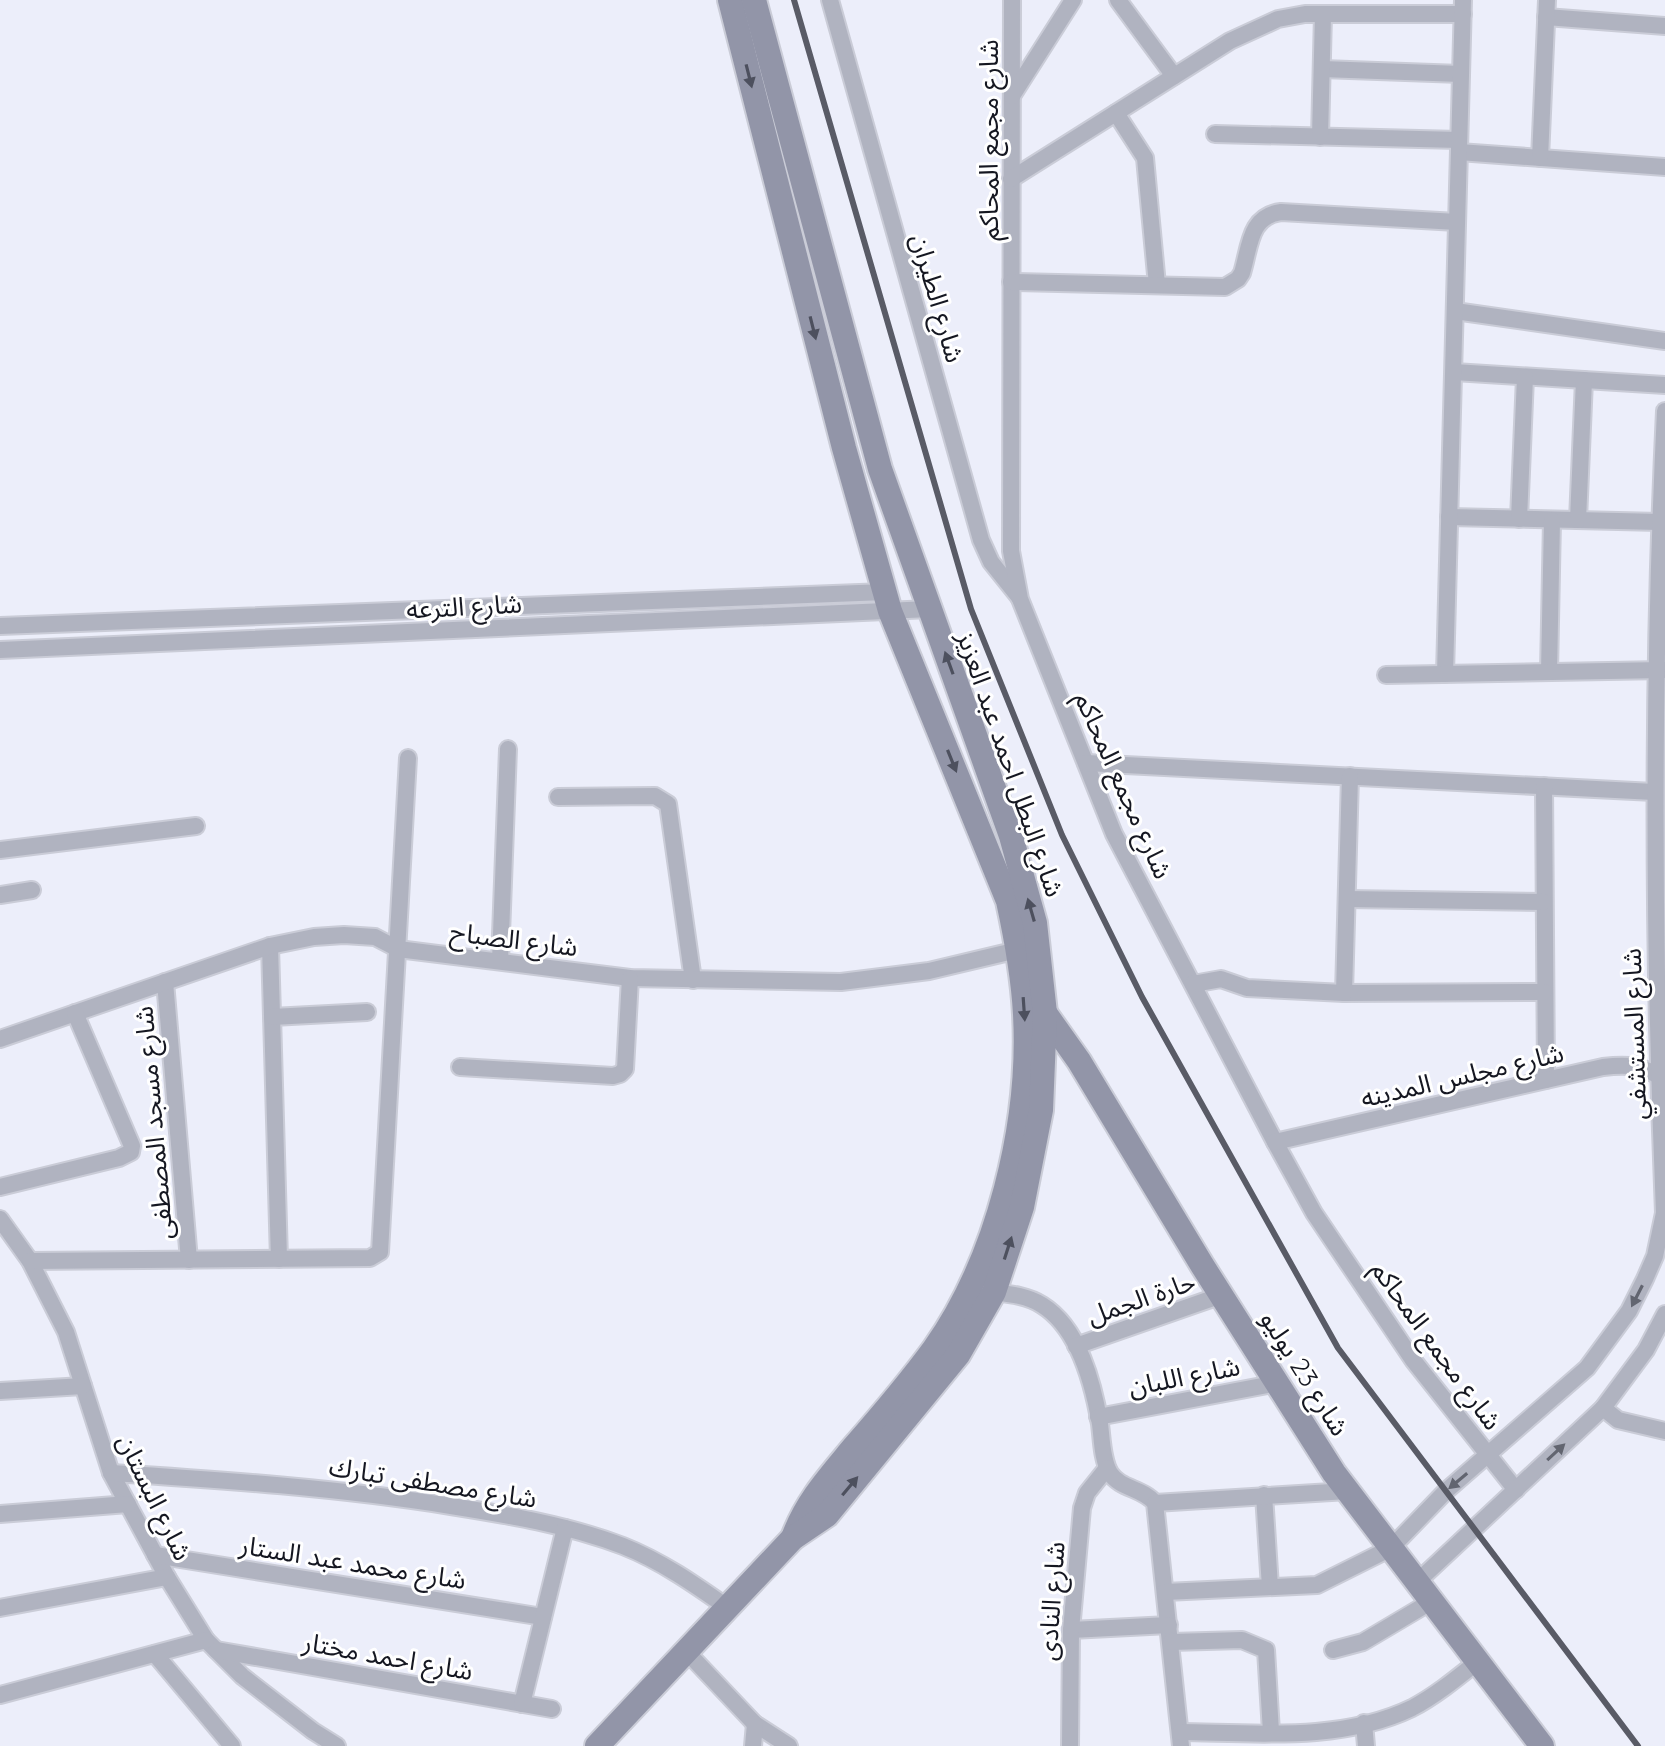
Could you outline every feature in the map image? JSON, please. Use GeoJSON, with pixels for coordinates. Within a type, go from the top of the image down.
{"type":"FeatureCollection","features":[{"type":"Feature","properties":{"kind":"main road","name":"شارع البطل احمد عبد العزيز"},"geometry":{"type":"LineString","coordinates":[[597,1746],[793,1538],[827,1515],[958,1355],[994,1292],[1022,1207],[1041,1110],[1045,1013],[1028,947],[887,602],[844,448],[730,0]]}},
{"type":"Feature","properties":{"kind":"main road","name":"شارع البطل احمد عبد العزيز"},"geometry":{"type":"LineString","coordinates":[[754,0],[880,469],[1011,836],[1035,923],[1028,947],[1024,1081],[1017,1137],[991,1237],[935,1348],[810,1501],[793,1538]]}},
{"type":"Feature","properties":{"kind":"main road","name":"شارع 23 يوليو"},"geometry":{"type":"LineString","coordinates":[[1045,1013],[1079,1061],[1222,1295],[1348,1491],[1542,1746]]}},
{"type":"Feature","properties":{"kind":"street","name":"شارع الطيران"},"geometry":{"type":"LineString","coordinates":[[830,0],[981,540],[1004,581],[1020,599]]}},
{"type":"Feature","properties":{"kind":"street","name":"شارع مجمع المحاكم"},"geometry":{"type":"LineString","coordinates":[[1012,0],[1011,551],[1020,599],[1114,834],[1314,1213],[1413,1360],[1516,1490]]}},
{"type":"Feature","properties":{"kind":"street"},"geometry":{"type":"LineString","coordinates":[[1011,98],[1073,0]]}},
{"type":"Feature","properties":{"kind":"street"},"geometry":{"type":"LineString","coordinates":[[1118,0],[1174,76]]}},
{"type":"Feature","properties":{"kind":"street"},"geometry":{"type":"LineString","coordinates":[[1011,179],[1174,76],[1253,29],[1278,19],[1361,7],[1463,7],[1445,674]]}},
{"type":"Feature","properties":{"kind":"street"},"geometry":{"type":"LineString","coordinates":[[1540,158],[1547,9],[1665,26]]}},
{"type":"Feature","properties":{"kind":"street"},"geometry":{"type":"LineString","coordinates":[[1320,137],[1323,14]]}},
{"type":"Feature","properties":{"kind":"street"},"geometry":{"type":"LineString","coordinates":[[1322,69],[1461,74]]}},
{"type":"Feature","properties":{"kind":"street"},"geometry":{"type":"LineString","coordinates":[[1116,113],[1142,150],[1146,165],[1157,285]]}},
{"type":"Feature","properties":{"kind":"street"},"geometry":{"type":"LineString","coordinates":[[1215,134],[1459,146],[1540,158],[1665,167]]}},
{"type":"Feature","properties":{"kind":"street"},"geometry":{"type":"LineString","coordinates":[[1011,282],[1225,287],[1242,273],[1257,223],[1272,213],[1457,222]]}},
{"type":"Feature","properties":{"kind":"street"},"geometry":{"type":"LineString","coordinates":[[1455,311],[1665,341]]}},
{"type":"Feature","properties":{"kind":"street"},"geometry":{"type":"LineString","coordinates":[[1454,372],[1665,385]]}},
{"type":"Feature","properties":{"kind":"street"},"geometry":{"type":"LineString","coordinates":[[1519,519],[1525,377]]}},
{"type":"Feature","properties":{"kind":"street"},"geometry":{"type":"LineString","coordinates":[[1578,520],[1584,380]]}},
{"type":"Feature","properties":{"kind":"street","name":"شارع المستشفي"},"geometry":{"type":"LineString","coordinates":[[1165,1592],[1317,1585],[1391,1548],[1446,1491],[1587,1368],[1629,1311],[1660,1256],[1664,1213],[1654,792],[1660,670],[1660,522],[1665,411]]}},
{"type":"Feature","properties":{"kind":"street"},"geometry":{"type":"LineString","coordinates":[[1449,517],[1660,522]]}},
{"type":"Feature","properties":{"kind":"street"},"geometry":{"type":"LineString","coordinates":[[1549,672],[1552,520]]}},
{"type":"Feature","properties":{"kind":"street","name":"شارع الترعه"},"geometry":{"type":"LineString","coordinates":[[0,626],[887,602],[930,609]]}},
{"type":"Feature","properties":{"kind":"street","name":"شارع الترعه"},"geometry":{"type":"LineString","coordinates":[[0,650],[887,602]]}},
{"type":"Feature","properties":{"kind":"street"},"geometry":{"type":"LineString","coordinates":[[1386,675],[1660,670]]}},
{"type":"Feature","properties":{"kind":"street"},"geometry":{"type":"LineString","coordinates":[[500,961],[508,749]]}},
{"type":"Feature","properties":{"kind":"street"},"geometry":{"type":"LineString","coordinates":[[30,1261],[370,1258],[380,1252],[408,758]]}},
{"type":"Feature","properties":{"kind":"street"},"geometry":{"type":"LineString","coordinates":[[1086,763],[1654,792]]}},
{"type":"Feature","properties":{"kind":"street"},"geometry":{"type":"LineString","coordinates":[[1344,993],[1350,776]]}},
{"type":"Feature","properties":{"kind":"street"},"geometry":{"type":"LineString","coordinates":[[1544,786],[1546,1080]]}},
{"type":"Feature","properties":{"kind":"street"},"geometry":{"type":"LineString","coordinates":[[558,797],[655,796],[668,804],[693,980]]}},
{"type":"Feature","properties":{"kind":"street"},"geometry":{"type":"LineString","coordinates":[[0,850],[196,826]]}},
{"type":"Feature","properties":{"kind":"street"},"geometry":{"type":"LineString","coordinates":[[0,895],[32,890]]}},
{"type":"Feature","properties":{"kind":"street"},"geometry":{"type":"LineString","coordinates":[[1347,899],[1544,902]]}},
{"type":"Feature","properties":{"kind":"street","name":"شارع الصباح"},"geometry":{"type":"LineString","coordinates":[[0,1039],[270,946],[314,937],[375,937],[398,949],[630,978],[693,980],[841,982],[929,971],[1028,947]]}},
{"type":"Feature","properties":{"kind":"street"},"geometry":{"type":"LineString","coordinates":[[270,946],[279,1259]]}},
{"type":"Feature","properties":{"kind":"street"},"geometry":{"type":"LineString","coordinates":[[460,1067],[620,1074],[625,1069],[630,978]]}},
{"type":"Feature","properties":{"kind":"street"},"geometry":{"type":"LineString","coordinates":[[1193,984],[1221,979],[1247,988],[1344,993],[1544,992]]}},
{"type":"Feature","properties":{"kind":"street","name":"شارع مسجد المصطفى"},"geometry":{"type":"LineString","coordinates":[[165,982],[189,1260]]}},
{"type":"Feature","properties":{"kind":"street"},"geometry":{"type":"LineString","coordinates":[[272,1017],[367,1012]]}},
{"type":"Feature","properties":{"kind":"street"},"geometry":{"type":"LineString","coordinates":[[0,1187],[119,1158],[131,1152],[132,1146],[75,1013]]}},
{"type":"Feature","properties":{"kind":"street","name":"شارع مجلس المدينه"},"geometry":{"type":"LineString","coordinates":[[1275,1142],[1626,1064],[1649,1069],[1662,1078]]}},
{"type":"Feature","properties":{"kind":"street","name":"شارع البستان"},"geometry":{"type":"LineString","coordinates":[[0,1219],[30,1261],[66,1332],[111,1473],[167,1577],[211,1645],[254,1685],[337,1746]]}},
{"type":"Feature","properties":{"kind":"street"},"geometry":{"type":"LineString","coordinates":[[994,1292],[1018,1295],[1040,1304],[1068,1329],[1090,1381],[1107,1468],[1119,1482],[1148,1495],[1155,1503],[1180,1739],[1300,1732],[1364,1723],[1412,1708],[1477,1662]]}},
{"type":"Feature","properties":{"kind":"street","name":"حارة الجمل"},"geometry":{"type":"LineString","coordinates":[[1076,1346],[1222,1295]]}},
{"type":"Feature","properties":{"kind":"street"},"geometry":{"type":"LineString","coordinates":[[1333,1650],[1363,1642],[1424,1592],[1516,1490],[1603,1408],[1646,1350],[1665,1314]]}},
{"type":"Feature","properties":{"kind":"street","name":"شارع اللبان"},"geometry":{"type":"LineString","coordinates":[[1098,1417],[1278,1383]]}},
{"type":"Feature","properties":{"kind":"street"},"geometry":{"type":"LineString","coordinates":[[0,1391],[83,1386]]}},
{"type":"Feature","properties":{"kind":"street"},"geometry":{"type":"LineString","coordinates":[[1603,1408],[1618,1420],[1665,1431]]}},
{"type":"Feature","properties":{"kind":"street","name":"شارع النادى"},"geometry":{"type":"LineString","coordinates":[[1070,1746],[1071,1630],[1082,1508],[1087,1493],[1107,1468]]}},
{"type":"Feature","properties":{"kind":"street","name":"شارع مصطفى تبارك"},"geometry":{"type":"LineString","coordinates":[[111,1473],[365,1492],[565,1528],[623,1546],[678,1573],[728,1608]]}},
{"type":"Feature","properties":{"kind":"street"},"geometry":{"type":"LineString","coordinates":[[1155,1503],[1348,1491]]}},
{"type":"Feature","properties":{"kind":"street"},"geometry":{"type":"LineString","coordinates":[[1264,1495],[1270,1587]]}},
{"type":"Feature","properties":{"kind":"street"},"geometry":{"type":"LineString","coordinates":[[0,1514],[128,1504]]}},
{"type":"Feature","properties":{"kind":"street"},"geometry":{"type":"LineString","coordinates":[[522,1704],[565,1528]]}},
{"type":"Feature","properties":{"kind":"street","name":"شارع محمد عبد الستار"},"geometry":{"type":"LineString","coordinates":[[155,1555],[543,1617]]}},
{"type":"Feature","properties":{"kind":"street"},"geometry":{"type":"LineString","coordinates":[[0,1608],[167,1577]]}},
{"type":"Feature","properties":{"kind":"street"},"geometry":{"type":"LineString","coordinates":[[1071,1630],[1242,1640],[1266,1650],[1271,1732]]}},
{"type":"Feature","properties":{"kind":"street","name":"شارع احمد مختار"},"geometry":{"type":"LineString","coordinates":[[0,1695],[155,1654],[211,1645],[552,1709]]}},
{"type":"Feature","properties":{"kind":"street"},"geometry":{"type":"LineString","coordinates":[[686,1651],[755,1724],[789,1746]]}},
{"type":"Feature","properties":{"kind":"street"},"geometry":{"type":"LineString","coordinates":[[155,1654],[232,1746]]}},
{"type":"Feature","properties":{"kind":"street"},"geometry":{"type":"LineString","coordinates":[[1364,1723],[1366,1746]]}},
{"type":"Feature","properties":{"kind":"street"},"geometry":{"type":"LineString","coordinates":[[753,1746],[755,1724]]}},
{"type":"Feature","properties":{"kind":"railway"},"geometry":{"type":"LineString","coordinates":[[794,0],[971,609],[1062,835],[1142,997],[1338,1348],[1638,1746]]}}]}
